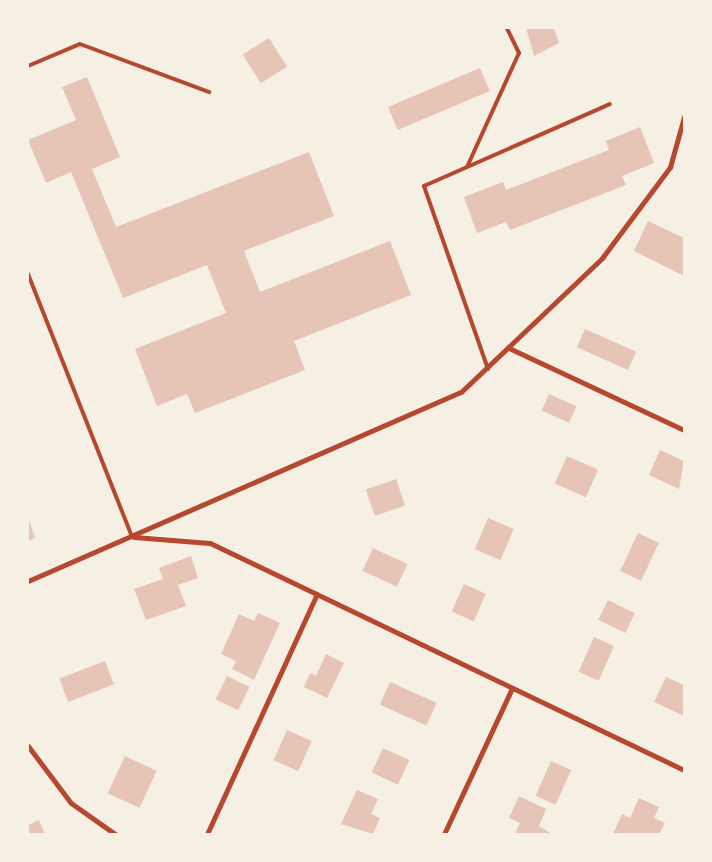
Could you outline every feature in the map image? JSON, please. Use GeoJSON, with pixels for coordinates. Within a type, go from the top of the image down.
{"type":"FeatureCollection","features":[{"type":"Feature","properties":{"kind":"street"},"geometry":{"type":"LineString","coordinates":[[28,581],[461,392],[510,349],[602,258],[670,167],[684,117]]}},
{"type":"Feature","properties":{"kind":"street"},"geometry":{"type":"LineString","coordinates":[[510,349],[684,430]]}},
{"type":"Feature","properties":{"kind":"street"},"geometry":{"type":"LineString","coordinates":[[132,537],[210,543],[684,770]]}},
{"type":"Feature","properties":{"kind":"street"},"geometry":{"type":"LineString","coordinates":[[207,834],[317,594]]}},
{"type":"Feature","properties":{"kind":"street"},"geometry":{"type":"LineString","coordinates":[[444,834],[512,688]]}},
{"type":"Feature","properties":{"kind":"street"},"geometry":{"type":"LineString","coordinates":[[28,746],[71,803],[115,834]]}},
{"type":"Feature","properties":{"kind":"lane"},"geometry":{"type":"LineString","coordinates":[[466,167],[519,53],[506,28]]}},
{"type":"Feature","properties":{"kind":"lane"},"geometry":{"type":"LineString","coordinates":[[28,66],[80,44],[210,92]]}},
{"type":"Feature","properties":{"kind":"lane"},"geometry":{"type":"LineString","coordinates":[[488,368],[424,186],[610,104]]}},
{"type":"Feature","properties":{"kind":"lane"},"geometry":{"type":"LineString","coordinates":[[28,274],[132,537]]}},
{"type":"Feature","properties":{"kind":"building"},"geometry":{"type":"Polygon","coordinates":[[[526,28],[554,28],[559,43],[534,56],[526,28]]]}},
{"type":"Feature","properties":{"kind":"building"},"geometry":{"type":"Polygon","coordinates":[[[269,38],[287,67],[261,83],[243,54],[269,38]]]}},
{"type":"Feature","properties":{"kind":"building"},"geometry":{"type":"Polygon","coordinates":[[[480,68],[490,91],[398,130],[388,107],[480,68]]]}},
{"type":"Feature","properties":{"kind":"building"},"geometry":{"type":"Polygon","coordinates":[[[87,77],[120,157],[92,169],[116,227],[309,152],[334,216],[244,251],[260,292],[390,241],[411,295],[294,341],[305,370],[195,413],[187,394],[157,406],[135,349],[226,313],[207,265],[123,298],[71,172],[46,183],[28,140],[76,120],[62,87],[87,77]]]}},
{"type":"Feature","properties":{"kind":"building"},"geometry":{"type":"Polygon","coordinates":[[[640,127],[654,163],[622,176],[626,185],[510,230],[506,222],[477,233],[464,197],[503,182],[506,190],[609,150],[606,141],[640,127]]]}},
{"type":"Feature","properties":{"kind":"building"},"geometry":{"type":"Polygon","coordinates":[[[648,221],[684,238],[684,276],[634,251],[648,221]]]}},
{"type":"Feature","properties":{"kind":"building"},"geometry":{"type":"Polygon","coordinates":[[[585,329],[636,352],[628,370],[577,347],[585,329]]]}},
{"type":"Feature","properties":{"kind":"building"},"geometry":{"type":"Polygon","coordinates":[[[549,394],[576,406],[569,423],[542,410],[549,394]]]}},
{"type":"Feature","properties":{"kind":"building"},"geometry":{"type":"Polygon","coordinates":[[[660,450],[684,461],[679,489],[649,475],[660,450]]]}},
{"type":"Feature","properties":{"kind":"building"},"geometry":{"type":"Polygon","coordinates":[[[567,456],[598,470],[586,497],[555,483],[567,456]]]}},
{"type":"Feature","properties":{"kind":"building"},"geometry":{"type":"Polygon","coordinates":[[[396,479],[405,505],[375,516],[366,489],[396,479]]]}},
{"type":"Feature","properties":{"kind":"building"},"geometry":{"type":"Polygon","coordinates":[[[28,517],[35,538],[28,541],[28,517]]]}},
{"type":"Feature","properties":{"kind":"building"},"geometry":{"type":"Polygon","coordinates":[[[488,518],[514,529],[500,560],[475,549],[488,518]]]}},
{"type":"Feature","properties":{"kind":"building"},"geometry":{"type":"Polygon","coordinates":[[[638,533],[659,543],[641,581],[620,571],[638,533]]]}},
{"type":"Feature","properties":{"kind":"building"},"geometry":{"type":"Polygon","coordinates":[[[373,548],[407,564],[397,587],[362,571],[373,548]]]}},
{"type":"Feature","properties":{"kind":"building"},"geometry":{"type":"Polygon","coordinates":[[[191,556],[198,578],[178,585],[186,606],[146,620],[134,589],[163,579],[159,568],[191,556]]]}},
{"type":"Feature","properties":{"kind":"building"},"geometry":{"type":"Polygon","coordinates":[[[464,584],[486,594],[474,621],[452,611],[464,584]]]}},
{"type":"Feature","properties":{"kind":"building"},"geometry":{"type":"Polygon","coordinates":[[[608,600],[635,613],[625,633],[598,620],[608,600]]]}},
{"type":"Feature","properties":{"kind":"building"},"geometry":{"type":"Polygon","coordinates":[[[258,613],[280,623],[254,680],[232,669],[236,661],[221,654],[239,614],[254,621],[258,613]]]}},
{"type":"Feature","properties":{"kind":"building"},"geometry":{"type":"Polygon","coordinates":[[[594,637],[614,646],[599,681],[579,672],[594,637]]]}},
{"type":"Feature","properties":{"kind":"building"},"geometry":{"type":"Polygon","coordinates":[[[326,654],[344,663],[327,698],[304,687],[310,673],[316,676],[326,654]]]}},
{"type":"Feature","properties":{"kind":"building"},"geometry":{"type":"Polygon","coordinates":[[[105,661],[114,684],[68,702],[59,679],[105,661]]]}},
{"type":"Feature","properties":{"kind":"building"},"geometry":{"type":"Polygon","coordinates":[[[227,676],[249,687],[238,710],[216,699],[227,676]]]}},
{"type":"Feature","properties":{"kind":"building"},"geometry":{"type":"Polygon","coordinates":[[[666,677],[684,685],[684,716],[654,702],[666,677]]]}},
{"type":"Feature","properties":{"kind":"building"},"geometry":{"type":"Polygon","coordinates":[[[390,682],[437,703],[426,726],[380,705],[390,682]]]}},
{"type":"Feature","properties":{"kind":"building"},"geometry":{"type":"Polygon","coordinates":[[[287,730],[312,741],[298,771],[274,760],[287,730]]]}},
{"type":"Feature","properties":{"kind":"building"},"geometry":{"type":"Polygon","coordinates":[[[383,748],[409,760],[398,785],[372,772],[383,748]]]}},
{"type":"Feature","properties":{"kind":"building"},"geometry":{"type":"Polygon","coordinates":[[[125,756],[157,771],[139,808],[108,793],[125,756]]]}},
{"type":"Feature","properties":{"kind":"building"},"geometry":{"type":"Polygon","coordinates":[[[551,761],[571,770],[556,805],[536,796],[551,761]]]}},
{"type":"Feature","properties":{"kind":"building"},"geometry":{"type":"Polygon","coordinates":[[[357,790],[378,799],[371,814],[380,818],[373,834],[341,824],[357,790]]]}},
{"type":"Feature","properties":{"kind":"building"},"geometry":{"type":"Polygon","coordinates":[[[519,796],[546,809],[539,826],[552,834],[515,834],[520,823],[509,818],[519,796]]]}},
{"type":"Feature","properties":{"kind":"building"},"geometry":{"type":"Polygon","coordinates":[[[639,798],[659,807],[654,818],[665,823],[659,834],[613,834],[622,814],[630,818],[639,798]]]}},
{"type":"Feature","properties":{"kind":"building"},"geometry":{"type":"Polygon","coordinates":[[[39,820],[45,834],[28,834],[28,825],[39,820]]]}}]}
